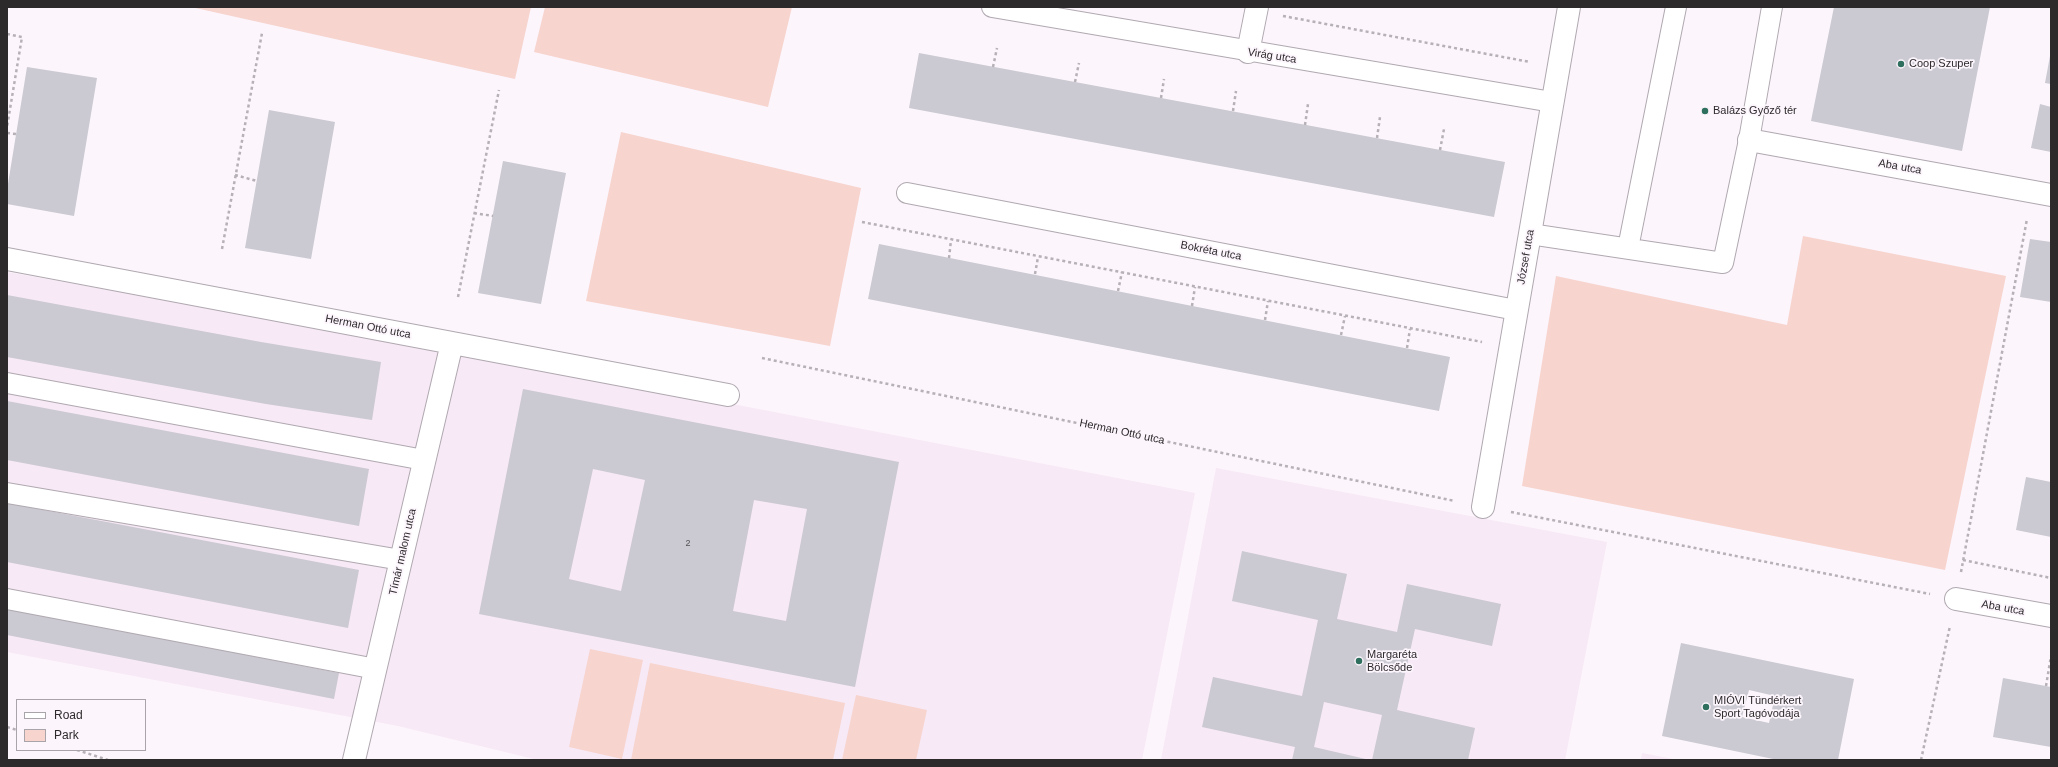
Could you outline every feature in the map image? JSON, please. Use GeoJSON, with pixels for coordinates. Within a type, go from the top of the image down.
{"type":"FeatureCollection","features":[{"type":"Feature","properties":{"kind":"street","name":"József utca"},"geometry":{"type":"LineString","coordinates":[[1483,507],[1569,7]]}},
{"type":"Feature","properties":{"kind":"street"},"geometry":{"type":"LineString","coordinates":[[1248,52],[1256,9]]}},
{"type":"Feature","properties":{"kind":"street","name":"Aba utca"},"geometry":{"type":"LineString","coordinates":[[1749,140],[2042,193]]}},
{"type":"Feature","properties":{"kind":"street","name":"Herman Ottó utca"},"geometry":{"type":"LineString","coordinates":[[7,259],[728,395]]}},
{"type":"Feature","properties":{"kind":"street","name":"Tímár malom utca"},"geometry":{"type":"LineString","coordinates":[[354,760],[452,343]]}},
{"type":"Feature","properties":{"kind":"street","name":"Aba utca"},"geometry":{"type":"LineString","coordinates":[[1956,599],[2051,616]]}},
{"type":"Feature","properties":{"kind":"lane","name":"Virág utca"},"geometry":{"type":"LineString","coordinates":[[992,7],[1248,52],[1552,102]]}},
{"type":"Feature","properties":{"kind":"lane"},"geometry":{"type":"LineString","coordinates":[[1628,248],[1676,7]]}},
{"type":"Feature","properties":{"kind":"lane"},"geometry":{"type":"LineString","coordinates":[[1530,234],[1724,263],[1749,140],[1772,7]]}},
{"type":"Feature","properties":{"kind":"lane","name":"Bokréta utca"},"geometry":{"type":"LineString","coordinates":[[907,193],[1516,310]]}},
{"type":"Feature","properties":{"kind":"lane"},"geometry":{"type":"LineString","coordinates":[[7,383],[424,460]]}},
{"type":"Feature","properties":{"kind":"lane"},"geometry":{"type":"LineString","coordinates":[[7,493],[401,560]]}},
{"type":"Feature","properties":{"kind":"lane"},"geometry":{"type":"LineString","coordinates":[[7,599],[376,669]]}},
{"type":"Feature","properties":{"kind":"path"},"geometry":{"type":"LineString","coordinates":[[1256,9],[1532,63]]}},
{"type":"Feature","properties":{"kind":"path"},"geometry":{"type":"LineString","coordinates":[[222,249],[262,33]]}},
{"type":"Feature","properties":{"kind":"path"},"geometry":{"type":"LineString","coordinates":[[7,34],[22,37],[7,127]]}},
{"type":"Feature","properties":{"kind":"path"},"geometry":{"type":"LineString","coordinates":[[993,67],[998,48]]}},
{"type":"Feature","properties":{"kind":"path"},"geometry":{"type":"LineString","coordinates":[[1075,82],[1079,63]]}},
{"type":"Feature","properties":{"kind":"path"},"geometry":{"type":"LineString","coordinates":[[1161,98],[1164,78]]}},
{"type":"Feature","properties":{"kind":"path"},"geometry":{"type":"LineString","coordinates":[[458,297],[499,90]]}},
{"type":"Feature","properties":{"kind":"path"},"geometry":{"type":"LineString","coordinates":[[1233,111],[1236,92]]}},
{"type":"Feature","properties":{"kind":"path"},"geometry":{"type":"LineString","coordinates":[[1305,125],[1308,104]]}},
{"type":"Feature","properties":{"kind":"path"},"geometry":{"type":"LineString","coordinates":[[1377,138],[1380,117]]}},
{"type":"Feature","properties":{"kind":"path"},"geometry":{"type":"LineString","coordinates":[[1440,150],[1444,129]]}},
{"type":"Feature","properties":{"kind":"path"},"geometry":{"type":"LineString","coordinates":[[7,133],[16,134]]}},
{"type":"Feature","properties":{"kind":"path"},"geometry":{"type":"LineString","coordinates":[[235,176],[257,181]]}},
{"type":"Feature","properties":{"kind":"path"},"geometry":{"type":"LineString","coordinates":[[1921,760],[2042,193]]}},
{"type":"Feature","properties":{"kind":"path"},"geometry":{"type":"LineString","coordinates":[[474,213],[493,216]]}},
{"type":"Feature","properties":{"kind":"path"},"geometry":{"type":"LineString","coordinates":[[862,222],[1483,342]]}},
{"type":"Feature","properties":{"kind":"path"},"geometry":{"type":"LineString","coordinates":[[949,258],[951,240]]}},
{"type":"Feature","properties":{"kind":"path"},"geometry":{"type":"LineString","coordinates":[[1036,274],[1038,257]]}},
{"type":"Feature","properties":{"kind":"path"},"geometry":{"type":"LineString","coordinates":[[1118,291],[1122,272]]}},
{"type":"Feature","properties":{"kind":"path"},"geometry":{"type":"LineString","coordinates":[[1192,306],[1195,287]]}},
{"type":"Feature","properties":{"kind":"path"},"geometry":{"type":"LineString","coordinates":[[1265,320],[1268,301]]}},
{"type":"Feature","properties":{"kind":"path"},"geometry":{"type":"LineString","coordinates":[[1341,335],[1345,316]]}},
{"type":"Feature","properties":{"kind":"path"},"geometry":{"type":"LineString","coordinates":[[1407,348],[1410,329]]}},
{"type":"Feature","properties":{"kind":"path","name":"Herman Ottó utca"},"geometry":{"type":"LineString","coordinates":[[762,358],[1483,507],[1956,599]]}},
{"type":"Feature","properties":{"kind":"path"},"geometry":{"type":"LineString","coordinates":[[1963,560],[2051,578]]}},
{"type":"Feature","properties":{"kind":"path"},"geometry":{"type":"LineString","coordinates":[[2046,686],[2051,656]]}},
{"type":"Feature","properties":{"kind":"path"},"geometry":{"type":"LineString","coordinates":[[80,751],[108,760]]}},
{"type":"Feature","properties":{"kind":"shaded area"},"geometry":{"type":"Polygon","coordinates":[[[7,272],[488,357],[1195,493],[1142,760],[538,760],[398,726],[7,652],[7,272]]]}},
{"type":"Feature","properties":{"kind":"shaded area"},"geometry":{"type":"Polygon","coordinates":[[[1216,468],[1607,542],[1565,760],[1161,760],[1216,468]]]}},
{"type":"Feature","properties":{"kind":"shaded area"},"geometry":{"type":"Polygon","coordinates":[[[1642,753],[1678,760],[1641,760],[1642,753]]]}},
{"type":"Feature","properties":{"kind":"green space"},"geometry":{"type":"Polygon","coordinates":[[[191,7],[531,7],[515,79],[191,7]]]}},
{"type":"Feature","properties":{"kind":"green space"},"geometry":{"type":"Polygon","coordinates":[[[545,7],[792,7],[768,107],[534,52],[545,7]]]}},
{"type":"Feature","properties":{"kind":"green space"},"geometry":{"type":"Polygon","coordinates":[[[621,132],[861,188],[830,346],[586,301],[621,132]]]}},
{"type":"Feature","properties":{"kind":"green space"},"geometry":{"type":"Polygon","coordinates":[[[1803,236],[2006,276],[1945,570],[1522,486],[1556,276],[1787,325],[1803,236]]]}},
{"type":"Feature","properties":{"kind":"green space"},"geometry":{"type":"Polygon","coordinates":[[[590,649],[643,660],[622,759],[569,747],[590,649]]]}},
{"type":"Feature","properties":{"kind":"green space"},"geometry":{"type":"Polygon","coordinates":[[[650,663],[845,703],[833,760],[631,760],[650,663]]]}},
{"type":"Feature","properties":{"kind":"green space"},"geometry":{"type":"Polygon","coordinates":[[[856,695],[927,710],[916,760],[842,760],[856,695]]]}},
{"type":"Feature","properties":{"kind":"building","name":"Coop Szuper"},"geometry":{"type":"Polygon","coordinates":[[[1834,7],[1990,7],[1962,151],[1811,121],[1834,7]]]}},
{"type":"Feature","properties":{"kind":"building"},"geometry":{"type":"Polygon","coordinates":[[[919,53],[1505,162],[1494,217],[909,108],[919,53]]]}},
{"type":"Feature","properties":{"kind":"building"},"geometry":{"type":"Polygon","coordinates":[[[2051,56],[2051,84],[2045,83],[2051,56]]]}},
{"type":"Feature","properties":{"kind":"building"},"geometry":{"type":"Polygon","coordinates":[[[27,67],[97,78],[74,216],[7,204],[7,190],[27,67]]]}},
{"type":"Feature","properties":{"kind":"building"},"geometry":{"type":"Polygon","coordinates":[[[2040,104],[2051,107],[2051,152],[2031,148],[2040,104]]]}},
{"type":"Feature","properties":{"kind":"building"},"geometry":{"type":"Polygon","coordinates":[[[269,110],[335,122],[311,259],[245,248],[269,110]]]}},
{"type":"Feature","properties":{"kind":"building"},"geometry":{"type":"Polygon","coordinates":[[[503,161],[566,173],[541,304],[478,293],[503,161]]]}},
{"type":"Feature","properties":{"kind":"building"},"geometry":{"type":"Polygon","coordinates":[[[2030,239],[2051,242],[2051,302],[2020,297],[2030,239]]]}},
{"type":"Feature","properties":{"kind":"building"},"geometry":{"type":"Polygon","coordinates":[[[879,244],[1450,357],[1439,411],[868,299],[879,244]]]}},
{"type":"Feature","properties":{"kind":"building"},"geometry":{"type":"Polygon","coordinates":[[[7,295],[261,342],[381,362],[372,420],[266,404],[7,357],[7,295]]]}},
{"type":"Feature","properties":{"kind":"building"},"geometry":{"type":"Polygon","coordinates":[[[523,389],[899,462],[855,687],[479,614],[523,389]],[[593,469],[569,579],[621,591],[645,480],[593,469]],[[754,500],[733,611],[786,621],[807,509],[754,500]]]}},
{"type":"Feature","properties":{"kind":"building"},"geometry":{"type":"Polygon","coordinates":[[[7,401],[369,469],[359,526],[7,460],[7,401]]]}},
{"type":"Feature","properties":{"kind":"building"},"geometry":{"type":"Polygon","coordinates":[[[2026,477],[2051,482],[2051,537],[2016,530],[2026,477]]]}},
{"type":"Feature","properties":{"kind":"building"},"geometry":{"type":"Polygon","coordinates":[[[7,503],[359,570],[348,628],[7,562],[7,503]]]}},
{"type":"Feature","properties":{"kind":"building","name":"Margaréta Bölcsőde"},"geometry":{"type":"Polygon","coordinates":[[[1242,551],[1347,574],[1337,619],[1397,632],[1407,584],[1501,604],[1492,646],[1415,629],[1397,710],[1475,728],[1468,760],[1372,760],[1382,715],[1324,702],[1314,747],[1370,760],[1292,760],[1295,747],[1202,727],[1213,677],[1302,696],[1318,620],[1232,601],[1242,551]]]}},
{"type":"Feature","properties":{"kind":"building"},"geometry":{"type":"Polygon","coordinates":[[[7,608],[339,673],[334,699],[7,635],[7,608]]]}},
{"type":"Feature","properties":{"kind":"building","name":"MIÓVI Tündérkert Sport Tagóvodája"},"geometry":{"type":"Polygon","coordinates":[[[1681,643],[1854,679],[1838,760],[1778,760],[1662,736],[1681,643]],[[1749,690],[1742,717],[1769,723],[1775,696],[1749,690]]]}},
{"type":"Feature","properties":{"kind":"building"},"geometry":{"type":"Polygon","coordinates":[[[2003,678],[2051,687],[2051,747],[1993,737],[2003,678]]]}},
{"type":"Feature","properties":{"kind":"place","name":"Coop Szuper"},"geometry":{"type":"Point","coordinates":[1901,64]}},
{"type":"Feature","properties":{"kind":"place","name":"Balázs Győző tér"},"geometry":{"type":"Point","coordinates":[1705,111]}},
{"type":"Feature","properties":{"kind":"place","name":"Margaréta Bölcsőde"},"geometry":{"type":"Point","coordinates":[1359,661]}},
{"type":"Feature","properties":{"kind":"place","name":"MIÓVI Tündérkert Sport Tagóvodája"},"geometry":{"type":"Point","coordinates":[1706,707]}}]}
